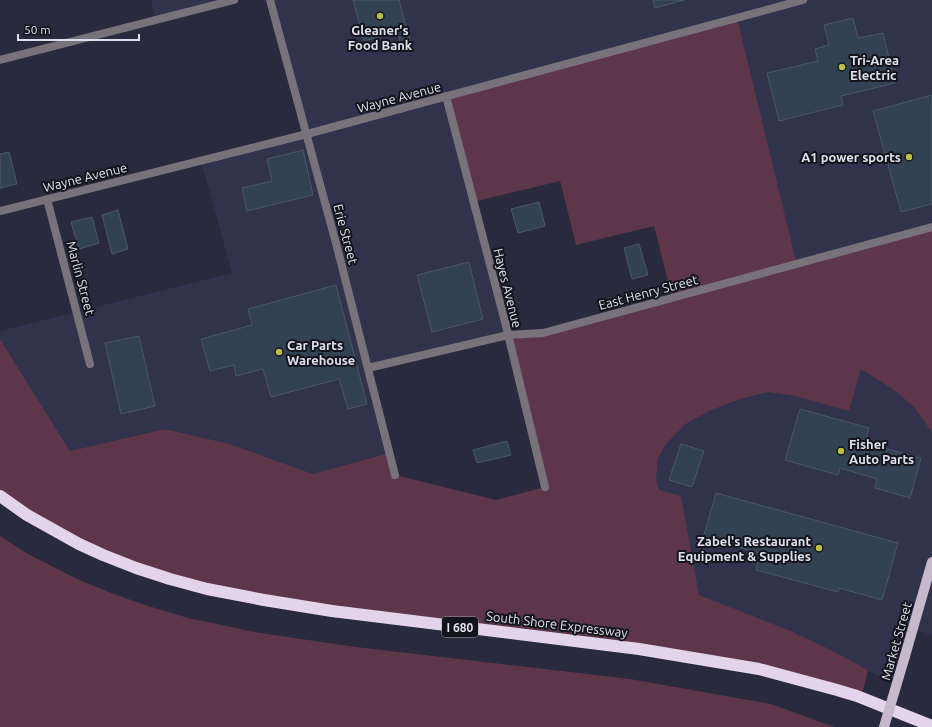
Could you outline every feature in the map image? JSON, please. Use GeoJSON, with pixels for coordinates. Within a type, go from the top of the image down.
{"type":"FeatureCollection","features":[{"type":"Feature","properties":{"kind":"highway","name":"South Shore Expressway"},"geometry":{"type":"LineString","coordinates":[[0,496],[27,515],[97,553],[136,568],[207,589],[332,611],[639,649],[759,669],[850,694],[932,726]]}},
{"type":"Feature","properties":{"kind":"main road","name":"Market Street"},"geometry":{"type":"LineString","coordinates":[[884,727],[932,562]]}},
{"type":"Feature","properties":{"kind":"street"},"geometry":{"type":"LineString","coordinates":[[0,60],[234,0]]}},
{"type":"Feature","properties":{"kind":"street","name":"Erie Street"},"geometry":{"type":"LineString","coordinates":[[270,0],[337,247],[395,475]]}},
{"type":"Feature","properties":{"kind":"street","name":"Wayne Avenue"},"geometry":{"type":"LineString","coordinates":[[0,210],[307,134],[803,0]]}},
{"type":"Feature","properties":{"kind":"street","name":"Hayes Avenue"},"geometry":{"type":"LineString","coordinates":[[446,96],[508,335],[545,486]]}},
{"type":"Feature","properties":{"kind":"street","name":"Marlin Street"},"geometry":{"type":"LineString","coordinates":[[47,199],[90,364]]}},
{"type":"Feature","properties":{"kind":"street","name":"East Henry Street"},"geometry":{"type":"LineString","coordinates":[[368,368],[508,335],[543,333],[932,227]]}},
{"type":"Feature","properties":{"kind":"shaded area"},"geometry":{"type":"Polygon","coordinates":[[[151,0],[234,0],[156,20],[151,0]]]}},
{"type":"Feature","properties":{"kind":"shaded area"},"geometry":{"type":"Polygon","coordinates":[[[270,0],[932,0],[932,557],[921,599],[932,562],[932,635],[913,629],[897,684],[673,585],[612,500],[797,265],[762,125],[446,96],[508,335],[369,368],[389,453],[313,474],[230,444],[165,429],[70,451],[0,339],[0,331],[232,273],[201,161],[307,134],[270,0]]]}},
{"type":"Feature","properties":{"kind":"shaded area"},"geometry":{"type":"Polygon","coordinates":[[[737,18],[797,265],[932,227],[932,432],[914,407],[894,390],[861,369],[849,411],[795,396],[768,392],[740,399],[709,411],[687,423],[665,445],[658,459],[656,480],[659,490],[681,496],[699,595],[788,630],[827,648],[868,670],[861,698],[759,669],[332,611],[136,568],[0,496],[0,339],[70,451],[165,429],[230,444],[313,474],[389,453],[395,475],[496,500],[545,487],[508,335],[543,333],[672,298],[654,226],[576,245],[560,181],[473,202],[446,96],[737,18]]]}},
{"type":"Feature","properties":{"kind":"shaded area"},"geometry":{"type":"Polygon","coordinates":[[[0,536],[28,554],[77,579],[142,604],[188,618],[260,633],[356,647],[630,679],[771,704],[834,727],[0,727],[0,536]]]}},
{"type":"Feature","properties":{"kind":"building","name":"Gleaner's Food Bank"},"geometry":{"type":"Polygon","coordinates":[[[353,0],[399,0],[410,41],[401,44],[397,32],[364,41],[353,0]]]}},
{"type":"Feature","properties":{"kind":"building"},"geometry":{"type":"Polygon","coordinates":[[[653,0],[684,0],[655,8],[653,0]]]}},
{"type":"Feature","properties":{"kind":"building","name":"Tri-Area Electric"},"geometry":{"type":"Polygon","coordinates":[[[853,18],[858,38],[883,33],[895,83],[841,96],[843,105],[779,121],[767,73],[818,61],[815,49],[829,45],[824,25],[853,18]]]}},
{"type":"Feature","properties":{"kind":"building","name":"A1 power sports"},"geometry":{"type":"Polygon","coordinates":[[[932,95],[932,204],[901,212],[873,111],[932,95]]]}},
{"type":"Feature","properties":{"kind":"building"},"geometry":{"type":"Polygon","coordinates":[[[303,150],[313,195],[247,211],[242,188],[272,181],[267,159],[303,150]]]}},
{"type":"Feature","properties":{"kind":"building"},"geometry":{"type":"Polygon","coordinates":[[[9,152],[17,184],[0,188],[0,154],[9,152]]]}},
{"type":"Feature","properties":{"kind":"building"},"geometry":{"type":"Polygon","coordinates":[[[539,202],[545,226],[518,233],[511,209],[539,202]]]}},
{"type":"Feature","properties":{"kind":"building"},"geometry":{"type":"Polygon","coordinates":[[[118,210],[128,249],[112,254],[102,215],[118,210]]]}},
{"type":"Feature","properties":{"kind":"building"},"geometry":{"type":"Polygon","coordinates":[[[92,217],[99,243],[79,249],[71,222],[92,217]]]}},
{"type":"Feature","properties":{"kind":"building"},"geometry":{"type":"Polygon","coordinates":[[[639,244],[648,275],[632,279],[624,248],[639,244]]]}},
{"type":"Feature","properties":{"kind":"building"},"geometry":{"type":"Polygon","coordinates":[[[469,262],[483,319],[432,332],[417,275],[469,262]]]}},
{"type":"Feature","properties":{"kind":"building","name":"Car Parts Warehouse"},"geometry":{"type":"Polygon","coordinates":[[[336,285],[367,404],[348,409],[339,379],[271,397],[263,369],[236,376],[234,365],[210,371],[201,339],[252,325],[248,309],[336,285]]]}},
{"type":"Feature","properties":{"kind":"building"},"geometry":{"type":"Polygon","coordinates":[[[139,336],[155,406],[121,414],[105,343],[139,336]]]}},
{"type":"Feature","properties":{"kind":"building","name":"Fisher Auto Parts"},"geometry":{"type":"Polygon","coordinates":[[[800,409],[869,428],[865,443],[921,458],[910,498],[875,488],[877,479],[840,468],[838,475],[785,460],[800,409]]]}},
{"type":"Feature","properties":{"kind":"building"},"geometry":{"type":"Polygon","coordinates":[[[507,441],[511,455],[477,463],[473,450],[507,441]]]}},
{"type":"Feature","properties":{"kind":"building"},"geometry":{"type":"Polygon","coordinates":[[[681,444],[704,451],[692,487],[669,480],[681,444]]]}},
{"type":"Feature","properties":{"kind":"building","name":"Zabel's Restaurant Equipment & Supplies"},"geometry":{"type":"Polygon","coordinates":[[[716,493],[898,543],[882,600],[839,588],[838,592],[756,570],[760,553],[703,538],[716,493]]]}},
{"type":"Feature","properties":{"kind":"place","name":"Gleaner's Food Bank"},"geometry":{"type":"Point","coordinates":[380,16]}},
{"type":"Feature","properties":{"kind":"place","name":"Tri-Area Electric"},"geometry":{"type":"Point","coordinates":[842,67]}},
{"type":"Feature","properties":{"kind":"place","name":"A1 power sports"},"geometry":{"type":"Point","coordinates":[909,157]}},
{"type":"Feature","properties":{"kind":"place","name":"Car Parts Warehouse"},"geometry":{"type":"Point","coordinates":[279,352]}},
{"type":"Feature","properties":{"kind":"place","name":"Fisher Auto Parts"},"geometry":{"type":"Point","coordinates":[841,451]}},
{"type":"Feature","properties":{"kind":"place","name":"Zabel's Restaurant Equipment & Supplies"},"geometry":{"type":"Point","coordinates":[819,548]}}]}
